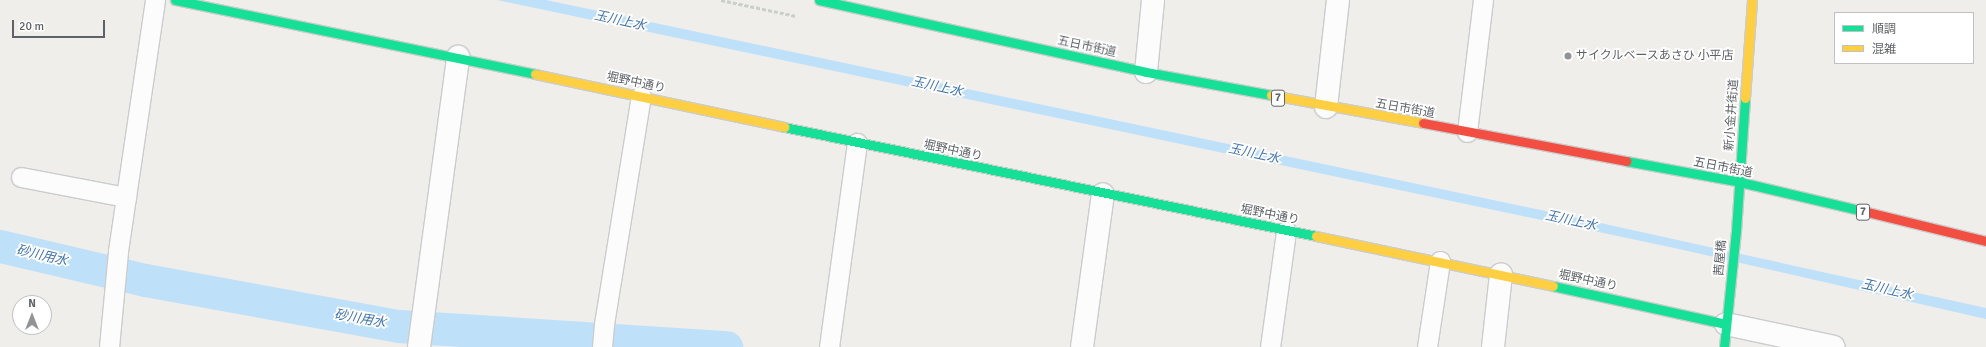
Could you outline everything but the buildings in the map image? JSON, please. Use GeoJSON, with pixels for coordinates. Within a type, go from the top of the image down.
{"type":"FeatureCollection","features":[{"type":"Feature","properties":{"kind":"street","name":"堀野中通り"},"geometry":{"type":"LineString","coordinates":[[175,0],[458,57],[857,143],[1103,194],[1440,261],[1726,324]]}},
{"type":"Feature","properties":{"kind":"street","name":"五日市街道"},"geometry":{"type":"LineString","coordinates":[[819,0],[1146,72],[1326,107],[1740,182],[1986,241]]}},
{"type":"Feature","properties":{"kind":"street"},"geometry":{"type":"LineString","coordinates":[[1146,72],[1153,0]]}},
{"type":"Feature","properties":{"kind":"street"},"geometry":{"type":"LineString","coordinates":[[1326,107],[1338,0]]}},
{"type":"Feature","properties":{"kind":"street","name":"新小金井街道"},"geometry":{"type":"LineString","coordinates":[[1736,232],[1752,0]]}},
{"type":"Feature","properties":{"kind":"street"},"geometry":{"type":"LineString","coordinates":[[419,347],[458,57]]}},
{"type":"Feature","properties":{"kind":"street"},"geometry":{"type":"LineString","coordinates":[[1082,347],[1103,194]]}},
{"type":"Feature","properties":{"kind":"street","name":"茜屋橋"},"geometry":{"type":"LineString","coordinates":[[1726,324],[1736,232]]}},
{"type":"Feature","properties":{"kind":"street"},"geometry":{"type":"LineString","coordinates":[[1493,347],[1501,274]]}},
{"type":"Feature","properties":{"kind":"street"},"geometry":{"type":"LineString","coordinates":[[1724,347],[1726,324],[1834,347]]}},
{"type":"Feature","properties":{"kind":"lane"},"geometry":{"type":"LineString","coordinates":[[109,347],[118,251],[155,0]]}},
{"type":"Feature","properties":{"kind":"lane"},"geometry":{"type":"LineString","coordinates":[[1467,132],[1483,0]]}},
{"type":"Feature","properties":{"kind":"lane"},"geometry":{"type":"LineString","coordinates":[[602,347],[604,324],[641,96]]}},
{"type":"Feature","properties":{"kind":"lane"},"geometry":{"type":"LineString","coordinates":[[828,347],[857,143]]}},
{"type":"Feature","properties":{"kind":"lane"},"geometry":{"type":"LineString","coordinates":[[22,177],[126,197]]}},
{"type":"Feature","properties":{"kind":"lane"},"geometry":{"type":"LineString","coordinates":[[1270,347],[1286,231]]}},
{"type":"Feature","properties":{"kind":"lane"},"geometry":{"type":"LineString","coordinates":[[1427,347],[1440,261]]}},
{"type":"Feature","properties":{"kind":"water","name":"玉川上水"},"geometry":{"type":"Polygon","coordinates":[[[497,0],[546,0],[1555,213],[1986,308],[1986,319],[1679,249],[497,0]]]}},
{"type":"Feature","properties":{"kind":"waterway","name":"砂川用水"},"geometry":{"type":"LineString","coordinates":[[0,246],[145,280],[399,326],[726,347]]}},
{"type":"Feature","properties":{"kind":"traffic: fast"},"geometry":{"type":"LineString","coordinates":[[175,0],[535,74]]}},
{"type":"Feature","properties":{"kind":"traffic: fast"},"geometry":{"type":"LineString","coordinates":[[819,0],[1146,72],[1271,95]]}},
{"type":"Feature","properties":{"kind":"traffic: fast"},"geometry":{"type":"LineString","coordinates":[[1724,347],[1736,231],[1745,98]]}},
{"type":"Feature","properties":{"kind":"traffic: fast"},"geometry":{"type":"LineString","coordinates":[[784,127],[1316,236]]}},
{"type":"Feature","properties":{"kind":"traffic: fast"},"geometry":{"type":"LineString","coordinates":[[1626,161],[1740,182],[1863,211]]}},
{"type":"Feature","properties":{"kind":"traffic: fast"},"geometry":{"type":"LineString","coordinates":[[1553,286],[1726,324]]}},
{"type":"Feature","properties":{"kind":"traffic: slow"},"geometry":{"type":"LineString","coordinates":[[1745,98],[1752,0]]}},
{"type":"Feature","properties":{"kind":"traffic: slow"},"geometry":{"type":"LineString","coordinates":[[535,74],[784,127]]}},
{"type":"Feature","properties":{"kind":"traffic: slow"},"geometry":{"type":"LineString","coordinates":[[1271,95],[1423,123]]}},
{"type":"Feature","properties":{"kind":"traffic: slow"},"geometry":{"type":"LineString","coordinates":[[1316,236],[1553,286]]}},
{"type":"Feature","properties":{"kind":"traffic: jam"},"geometry":{"type":"LineString","coordinates":[[1423,123],[1626,161]]}},
{"type":"Feature","properties":{"kind":"traffic: jam"},"geometry":{"type":"LineString","coordinates":[[1863,211],[1986,241]]}},
{"type":"Feature","properties":{"kind":"place","name":"サイクルベースあさひ 小平店"},"geometry":{"type":"Point","coordinates":[1568,56]}}]}
